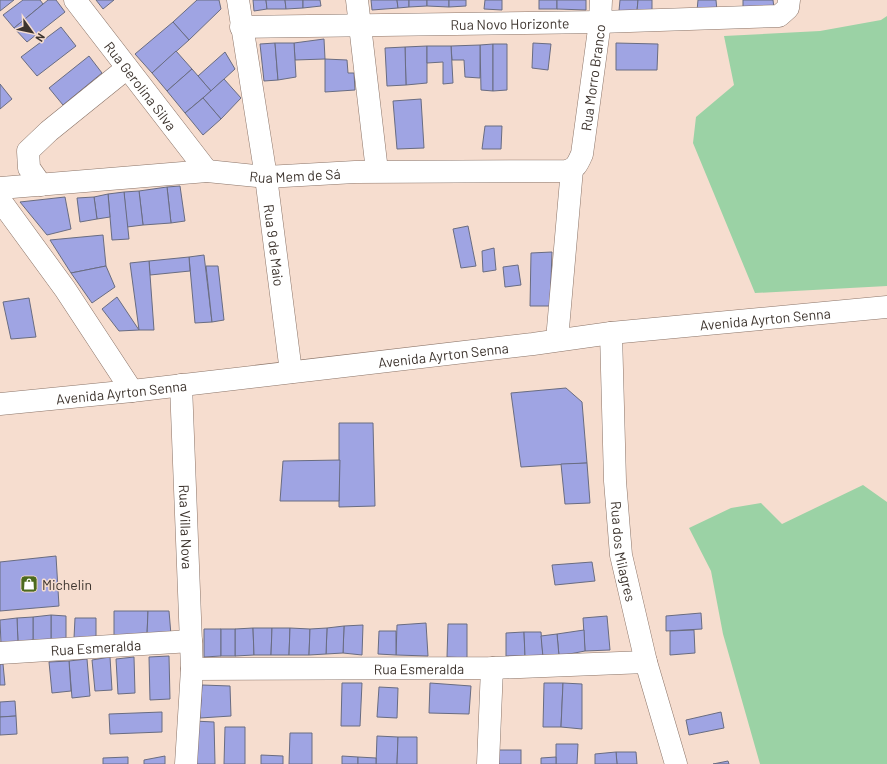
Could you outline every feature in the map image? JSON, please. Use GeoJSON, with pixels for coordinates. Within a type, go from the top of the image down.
{"type":"FeatureCollection","features":[{"type":"Feature","properties":{"kind":"main road","name":"Rua Gerolina Silva"},"geometry":{"type":"LineString","coordinates":[[75,0],[207,171]]}},
{"type":"Feature","properties":{"kind":"main road","name":"Rua 9 de Maio"},"geometry":{"type":"LineString","coordinates":[[238,0],[266,177],[291,372]]}},
{"type":"Feature","properties":{"kind":"main road"},"geometry":{"type":"LineString","coordinates":[[357,0],[377,171]]}},
{"type":"Feature","properties":{"kind":"main road","name":"Rua Morro Branco"},"geometry":{"type":"LineString","coordinates":[[557,340],[577,162],[600,22],[601,0]]}},
{"type":"Feature","properties":{"kind":"main road","name":"Rua Novo Horizonte"},"geometry":{"type":"LineString","coordinates":[[241,26],[361,26],[600,22],[784,8]]}},
{"type":"Feature","properties":{"kind":"main road"},"geometry":{"type":"LineString","coordinates":[[41,185],[29,168],[28,151],[49,130],[127,68]]}},
{"type":"Feature","properties":{"kind":"main road","name":"Rua Mem de Sá"},"geometry":{"type":"LineString","coordinates":[[0,188],[207,171],[266,177],[306,173],[377,171],[566,171],[577,162]]}},
{"type":"Feature","properties":{"kind":"main road"},"geometry":{"type":"LineString","coordinates":[[0,200],[65,289],[132,391]]}},
{"type":"Feature","properties":{"kind":"main road","name":"Avenida Ayrton Senna"},"geometry":{"type":"LineString","coordinates":[[0,404],[132,391],[611,333],[887,308]]}},
{"type":"Feature","properties":{"kind":"main road","name":"Rua dos Milagres"},"geometry":{"type":"LineString","coordinates":[[611,333],[615,481],[621,555],[646,662],[676,764]]}},
{"type":"Feature","properties":{"kind":"main road","name":"Rua Villa Nova"},"geometry":{"type":"LineString","coordinates":[[181,385],[192,669],[186,764]]}},
{"type":"Feature","properties":{"kind":"main road","name":"Rua Esmeralda"},"geometry":{"type":"LineString","coordinates":[[0,653],[191,641]]}},
{"type":"Feature","properties":{"kind":"main road","name":"Rua Esmeralda"},"geometry":{"type":"LineString","coordinates":[[192,669],[492,668],[646,662]]}},
{"type":"Feature","properties":{"kind":"main road"},"geometry":{"type":"LineString","coordinates":[[488,764],[492,668]]}},
{"type":"Feature","properties":{"kind":"green space"},"geometry":{"type":"Polygon","coordinates":[[[887,16],[887,286],[755,293],[693,143],[696,117],[734,85],[724,36],[820,31],[881,20],[887,16]]]}},
{"type":"Feature","properties":{"kind":"green space"},"geometry":{"type":"Polygon","coordinates":[[[863,485],[887,502],[887,764],[760,764],[723,634],[711,571],[689,528],[731,508],[761,503],[782,524],[863,485]]]}},
{"type":"Feature","properties":{"kind":"building"},"geometry":{"type":"Polygon","coordinates":[[[0,0],[14,0],[0,11],[0,0]]]}},
{"type":"Feature","properties":{"kind":"building"},"geometry":{"type":"Polygon","coordinates":[[[23,0],[40,0],[43,4],[14,28],[3,15],[23,0]]]}},
{"type":"Feature","properties":{"kind":"building"},"geometry":{"type":"Polygon","coordinates":[[[48,0],[56,0],[65,12],[27,42],[14,28],[48,0]]]}},
{"type":"Feature","properties":{"kind":"building"},"geometry":{"type":"Polygon","coordinates":[[[96,0],[114,0],[103,9],[96,0]]]}},
{"type":"Feature","properties":{"kind":"building"},"geometry":{"type":"Polygon","coordinates":[[[197,0],[219,0],[221,9],[189,40],[173,22],[197,0]]]}},
{"type":"Feature","properties":{"kind":"building"},"geometry":{"type":"Polygon","coordinates":[[[253,0],[266,0],[267,9],[254,11],[253,0]]]}},
{"type":"Feature","properties":{"kind":"building"},"geometry":{"type":"Polygon","coordinates":[[[266,0],[285,0],[286,9],[267,9],[266,0]]]}},
{"type":"Feature","properties":{"kind":"building"},"geometry":{"type":"Polygon","coordinates":[[[285,0],[303,0],[303,8],[286,9],[285,0]]]}},
{"type":"Feature","properties":{"kind":"building"},"geometry":{"type":"Polygon","coordinates":[[[303,0],[320,0],[321,6],[303,8],[303,0]]]}},
{"type":"Feature","properties":{"kind":"building"},"geometry":{"type":"Polygon","coordinates":[[[371,0],[397,0],[398,8],[372,10],[371,0]]]}},
{"type":"Feature","properties":{"kind":"building"},"geometry":{"type":"Polygon","coordinates":[[[397,0],[409,0],[409,7],[398,8],[397,0]]]}},
{"type":"Feature","properties":{"kind":"building"},"geometry":{"type":"Polygon","coordinates":[[[409,0],[427,0],[427,6],[409,7],[409,0]]]}},
{"type":"Feature","properties":{"kind":"building"},"geometry":{"type":"Polygon","coordinates":[[[427,0],[449,0],[449,7],[427,6],[427,0]]]}},
{"type":"Feature","properties":{"kind":"building"},"geometry":{"type":"Polygon","coordinates":[[[449,0],[466,0],[466,6],[449,7],[449,0]]]}},
{"type":"Feature","properties":{"kind":"building"},"geometry":{"type":"Polygon","coordinates":[[[485,0],[502,0],[502,10],[484,9],[485,0]]]}},
{"type":"Feature","properties":{"kind":"building"},"geometry":{"type":"Polygon","coordinates":[[[539,0],[557,0],[557,9],[539,9],[539,0]]]}},
{"type":"Feature","properties":{"kind":"building"},"geometry":{"type":"Polygon","coordinates":[[[557,0],[586,0],[586,10],[557,9],[557,0]]]}},
{"type":"Feature","properties":{"kind":"building"},"geometry":{"type":"Polygon","coordinates":[[[620,0],[638,0],[637,11],[619,11],[620,0]]]}},
{"type":"Feature","properties":{"kind":"building"},"geometry":{"type":"Polygon","coordinates":[[[638,0],[652,0],[652,10],[637,11],[638,0]]]}},
{"type":"Feature","properties":{"kind":"building"},"geometry":{"type":"Polygon","coordinates":[[[698,0],[716,0],[717,11],[697,11],[698,0]]]}},
{"type":"Feature","properties":{"kind":"building"},"geometry":{"type":"Polygon","coordinates":[[[743,0],[773,0],[774,8],[743,8],[743,0]]]}},
{"type":"Feature","properties":{"kind":"building"},"geometry":{"type":"Polygon","coordinates":[[[173,22],[189,40],[152,73],[135,54],[173,22]]]}},
{"type":"Feature","properties":{"kind":"building"},"geometry":{"type":"Polygon","coordinates":[[[61,27],[76,46],[37,76],[21,57],[61,27]]]}},
{"type":"Feature","properties":{"kind":"building"},"geometry":{"type":"Polygon","coordinates":[[[324,39],[325,59],[295,60],[294,43],[324,39]]]}},
{"type":"Feature","properties":{"kind":"building"},"geometry":{"type":"Polygon","coordinates":[[[275,43],[278,80],[264,81],[260,44],[275,43]]]}},
{"type":"Feature","properties":{"kind":"building"},"geometry":{"type":"Polygon","coordinates":[[[275,43],[294,43],[296,77],[278,80],[275,43]]]}},
{"type":"Feature","properties":{"kind":"building"},"geometry":{"type":"Polygon","coordinates":[[[533,43],[551,44],[548,70],[532,68],[533,43]]]}},
{"type":"Feature","properties":{"kind":"building"},"geometry":{"type":"Polygon","coordinates":[[[616,43],[658,44],[657,70],[616,70],[616,43]]]}},
{"type":"Feature","properties":{"kind":"building"},"geometry":{"type":"Polygon","coordinates":[[[493,44],[493,91],[481,90],[480,45],[493,44]]]}},
{"type":"Feature","properties":{"kind":"building"},"geometry":{"type":"Polygon","coordinates":[[[493,44],[507,44],[507,90],[493,91],[493,44]]]}},
{"type":"Feature","properties":{"kind":"building"},"geometry":{"type":"Polygon","coordinates":[[[480,45],[480,78],[465,77],[464,60],[452,60],[451,46],[480,45]]]}},
{"type":"Feature","properties":{"kind":"building"},"geometry":{"type":"Polygon","coordinates":[[[427,46],[427,83],[406,85],[405,47],[427,46]]]}},
{"type":"Feature","properties":{"kind":"building"},"geometry":{"type":"Polygon","coordinates":[[[427,46],[451,46],[453,83],[443,84],[443,62],[427,63],[427,46]]]}},
{"type":"Feature","properties":{"kind":"building"},"geometry":{"type":"Polygon","coordinates":[[[405,47],[406,85],[387,86],[385,48],[405,47]]]}},
{"type":"Feature","properties":{"kind":"building"},"geometry":{"type":"Polygon","coordinates":[[[176,51],[192,69],[167,91],[152,73],[176,51]]]}},
{"type":"Feature","properties":{"kind":"building"},"geometry":{"type":"Polygon","coordinates":[[[225,52],[235,69],[211,91],[198,76],[225,52]]]}},
{"type":"Feature","properties":{"kind":"building"},"geometry":{"type":"Polygon","coordinates":[[[89,56],[102,73],[63,105],[49,88],[89,56]]]}},
{"type":"Feature","properties":{"kind":"building"},"geometry":{"type":"Polygon","coordinates":[[[325,59],[347,60],[348,73],[354,73],[355,90],[325,92],[325,59]]]}},
{"type":"Feature","properties":{"kind":"building"},"geometry":{"type":"Polygon","coordinates":[[[192,69],[211,91],[185,113],[167,91],[192,69]]]}},
{"type":"Feature","properties":{"kind":"building"},"geometry":{"type":"Polygon","coordinates":[[[224,79],[241,98],[221,119],[203,98],[224,79]]]}},
{"type":"Feature","properties":{"kind":"building"},"geometry":{"type":"Polygon","coordinates":[[[0,84],[12,99],[0,109],[0,84]]]}},
{"type":"Feature","properties":{"kind":"building"},"geometry":{"type":"Polygon","coordinates":[[[203,98],[221,119],[203,135],[185,113],[203,98]]]}},
{"type":"Feature","properties":{"kind":"building"},"geometry":{"type":"Polygon","coordinates":[[[421,99],[424,148],[397,149],[393,101],[421,99]]]}},
{"type":"Feature","properties":{"kind":"building"},"geometry":{"type":"Polygon","coordinates":[[[485,126],[502,126],[501,149],[482,149],[485,126]]]}},
{"type":"Feature","properties":{"kind":"building"},"geometry":{"type":"Polygon","coordinates":[[[180,186],[185,221],[171,223],[167,187],[180,186]]]}},
{"type":"Feature","properties":{"kind":"building"},"geometry":{"type":"Polygon","coordinates":[[[167,187],[171,223],[143,225],[139,191],[167,187]]]}},
{"type":"Feature","properties":{"kind":"building"},"geometry":{"type":"Polygon","coordinates":[[[139,191],[143,225],[127,227],[124,192],[139,191]]]}},
{"type":"Feature","properties":{"kind":"building"},"geometry":{"type":"Polygon","coordinates":[[[124,192],[129,239],[112,240],[108,194],[124,192]]]}},
{"type":"Feature","properties":{"kind":"building"},"geometry":{"type":"Polygon","coordinates":[[[108,194],[110,217],[97,219],[94,197],[108,194]]]}},
{"type":"Feature","properties":{"kind":"building"},"geometry":{"type":"Polygon","coordinates":[[[65,197],[71,229],[47,235],[20,202],[65,197]]]}},
{"type":"Feature","properties":{"kind":"building"},"geometry":{"type":"Polygon","coordinates":[[[94,197],[97,219],[80,222],[77,198],[94,197]]]}},
{"type":"Feature","properties":{"kind":"building"},"geometry":{"type":"Polygon","coordinates":[[[468,226],[476,266],[461,268],[453,229],[468,226]]]}},
{"type":"Feature","properties":{"kind":"building"},"geometry":{"type":"Polygon","coordinates":[[[103,235],[106,266],[71,273],[50,240],[103,235]]]}},
{"type":"Feature","properties":{"kind":"building"},"geometry":{"type":"Polygon","coordinates":[[[494,248],[496,270],[483,272],[482,251],[494,248]]]}},
{"type":"Feature","properties":{"kind":"building"},"geometry":{"type":"Polygon","coordinates":[[[552,252],[550,306],[530,306],[531,253],[552,252]]]}},
{"type":"Feature","properties":{"kind":"building"},"geometry":{"type":"Polygon","coordinates":[[[204,255],[212,322],[195,323],[189,257],[204,255]]]}},
{"type":"Feature","properties":{"kind":"building"},"geometry":{"type":"Polygon","coordinates":[[[189,257],[190,271],[150,275],[149,261],[189,257]]]}},
{"type":"Feature","properties":{"kind":"building"},"geometry":{"type":"Polygon","coordinates":[[[149,261],[154,330],[139,330],[130,263],[149,261]]]}},
{"type":"Feature","properties":{"kind":"building"},"geometry":{"type":"Polygon","coordinates":[[[518,265],[521,285],[505,287],[503,267],[518,265]]]}},
{"type":"Feature","properties":{"kind":"building"},"geometry":{"type":"Polygon","coordinates":[[[106,266],[115,287],[92,303],[71,273],[106,266]]]}},
{"type":"Feature","properties":{"kind":"building"},"geometry":{"type":"Polygon","coordinates":[[[206,266],[218,266],[224,320],[212,322],[206,266]]]}},
{"type":"Feature","properties":{"kind":"building"},"geometry":{"type":"Polygon","coordinates":[[[117,297],[139,330],[119,331],[102,309],[117,297]]]}},
{"type":"Feature","properties":{"kind":"building"},"geometry":{"type":"Polygon","coordinates":[[[29,298],[36,337],[11,339],[3,302],[29,298]]]}},
{"type":"Feature","properties":{"kind":"building"},"geometry":{"type":"Polygon","coordinates":[[[566,388],[582,402],[587,463],[521,467],[511,393],[566,388]]]}},
{"type":"Feature","properties":{"kind":"building"},"geometry":{"type":"Polygon","coordinates":[[[339,423],[373,423],[375,506],[339,507],[339,423]]]}},
{"type":"Feature","properties":{"kind":"building"},"geometry":{"type":"Polygon","coordinates":[[[340,460],[339,501],[280,501],[283,461],[340,460]]]}},
{"type":"Feature","properties":{"kind":"building"},"geometry":{"type":"Polygon","coordinates":[[[587,463],[590,503],[565,504],[561,464],[587,463]]]}},
{"type":"Feature","properties":{"kind":"building","name":"Michelin"},"geometry":{"type":"Polygon","coordinates":[[[56,556],[59,606],[0,611],[0,562],[56,556]]]}},
{"type":"Feature","properties":{"kind":"building"},"geometry":{"type":"Polygon","coordinates":[[[592,562],[595,581],[555,585],[552,565],[592,562]]]}},
{"type":"Feature","properties":{"kind":"building"},"geometry":{"type":"Polygon","coordinates":[[[114,611],[148,611],[147,635],[114,635],[114,611]]]}},
{"type":"Feature","properties":{"kind":"building"},"geometry":{"type":"Polygon","coordinates":[[[148,611],[169,611],[171,635],[147,635],[148,611]]]}},
{"type":"Feature","properties":{"kind":"building"},"geometry":{"type":"Polygon","coordinates":[[[701,613],[702,629],[666,631],[666,616],[701,613]]]}},
{"type":"Feature","properties":{"kind":"building"},"geometry":{"type":"Polygon","coordinates":[[[51,615],[66,616],[66,639],[51,640],[51,615]]]}},
{"type":"Feature","properties":{"kind":"building"},"geometry":{"type":"Polygon","coordinates":[[[51,615],[51,640],[33,640],[33,617],[51,615]]]}},
{"type":"Feature","properties":{"kind":"building"},"geometry":{"type":"Polygon","coordinates":[[[607,616],[610,650],[585,651],[583,618],[607,616]]]}},
{"type":"Feature","properties":{"kind":"building"},"geometry":{"type":"Polygon","coordinates":[[[33,617],[33,640],[18,643],[17,618],[33,617]]]}},
{"type":"Feature","properties":{"kind":"building"},"geometry":{"type":"Polygon","coordinates":[[[17,618],[18,643],[1,644],[0,620],[17,618]]]}},
{"type":"Feature","properties":{"kind":"building"},"geometry":{"type":"Polygon","coordinates":[[[75,618],[96,618],[96,638],[74,638],[75,618]]]}},
{"type":"Feature","properties":{"kind":"building"},"geometry":{"type":"Polygon","coordinates":[[[426,623],[428,656],[396,655],[397,625],[426,623]]]}},
{"type":"Feature","properties":{"kind":"building"},"geometry":{"type":"Polygon","coordinates":[[[448,624],[467,624],[467,658],[447,657],[448,624]]]}},
{"type":"Feature","properties":{"kind":"building"},"geometry":{"type":"Polygon","coordinates":[[[363,625],[362,655],[343,653],[344,626],[363,625]]]}},
{"type":"Feature","properties":{"kind":"building"},"geometry":{"type":"Polygon","coordinates":[[[344,626],[343,653],[326,654],[327,628],[344,626]]]}},
{"type":"Feature","properties":{"kind":"building"},"geometry":{"type":"Polygon","coordinates":[[[253,628],[254,655],[235,656],[235,629],[253,628]]]}},
{"type":"Feature","properties":{"kind":"building"},"geometry":{"type":"Polygon","coordinates":[[[253,628],[272,628],[271,655],[254,655],[253,628]]]}},
{"type":"Feature","properties":{"kind":"building"},"geometry":{"type":"Polygon","coordinates":[[[272,628],[290,628],[289,655],[271,655],[272,628]]]}},
{"type":"Feature","properties":{"kind":"building"},"geometry":{"type":"Polygon","coordinates":[[[290,628],[310,629],[309,655],[289,655],[290,628]]]}},
{"type":"Feature","properties":{"kind":"building"},"geometry":{"type":"Polygon","coordinates":[[[327,628],[326,654],[309,655],[310,629],[327,628]]]}},
{"type":"Feature","properties":{"kind":"building"},"geometry":{"type":"Polygon","coordinates":[[[204,629],[221,629],[221,656],[204,657],[204,629]]]}},
{"type":"Feature","properties":{"kind":"building"},"geometry":{"type":"Polygon","coordinates":[[[221,629],[235,629],[235,656],[221,656],[221,629]]]}},
{"type":"Feature","properties":{"kind":"building"},"geometry":{"type":"Polygon","coordinates":[[[584,630],[585,651],[559,656],[557,634],[584,630]]]}},
{"type":"Feature","properties":{"kind":"building"},"geometry":{"type":"Polygon","coordinates":[[[694,630],[695,653],[670,655],[670,631],[694,630]]]}},
{"type":"Feature","properties":{"kind":"building"},"geometry":{"type":"Polygon","coordinates":[[[379,631],[396,631],[396,655],[378,654],[379,631]]]}},
{"type":"Feature","properties":{"kind":"building"},"geometry":{"type":"Polygon","coordinates":[[[524,632],[525,656],[506,656],[506,633],[524,632]]]}},
{"type":"Feature","properties":{"kind":"building"},"geometry":{"type":"Polygon","coordinates":[[[524,632],[541,632],[543,657],[525,656],[524,632]]]}},
{"type":"Feature","properties":{"kind":"building"},"geometry":{"type":"Polygon","coordinates":[[[557,634],[559,656],[543,657],[541,636],[557,634]]]}},
{"type":"Feature","properties":{"kind":"building"},"geometry":{"type":"Polygon","coordinates":[[[169,656],[170,699],[150,700],[149,657],[169,656]]]}},
{"type":"Feature","properties":{"kind":"building"},"geometry":{"type":"Polygon","coordinates":[[[110,657],[112,690],[95,691],[92,660],[110,657]]]}},
{"type":"Feature","properties":{"kind":"building"},"geometry":{"type":"Polygon","coordinates":[[[134,657],[135,693],[118,694],[116,659],[134,657]]]}},
{"type":"Feature","properties":{"kind":"building"},"geometry":{"type":"Polygon","coordinates":[[[87,659],[90,696],[72,698],[69,661],[87,659]]]}},
{"type":"Feature","properties":{"kind":"building"},"geometry":{"type":"Polygon","coordinates":[[[69,661],[71,691],[52,693],[49,662],[69,661]]]}},
{"type":"Feature","properties":{"kind":"building"},"geometry":{"type":"Polygon","coordinates":[[[0,664],[3,664],[5,685],[0,685],[0,664]]]}},
{"type":"Feature","properties":{"kind":"building"},"geometry":{"type":"Polygon","coordinates":[[[342,683],[362,683],[360,726],[341,726],[342,683]]]}},
{"type":"Feature","properties":{"kind":"building"},"geometry":{"type":"Polygon","coordinates":[[[430,683],[471,686],[469,714],[429,713],[430,683]]]}},
{"type":"Feature","properties":{"kind":"building"},"geometry":{"type":"Polygon","coordinates":[[[544,683],[563,683],[561,727],[543,727],[544,683]]]}},
{"type":"Feature","properties":{"kind":"building"},"geometry":{"type":"Polygon","coordinates":[[[563,683],[582,684],[582,729],[561,727],[563,683]]]}},
{"type":"Feature","properties":{"kind":"building"},"geometry":{"type":"Polygon","coordinates":[[[202,685],[230,686],[231,716],[200,718],[202,685]]]}},
{"type":"Feature","properties":{"kind":"building"},"geometry":{"type":"Polygon","coordinates":[[[379,687],[398,688],[397,718],[377,717],[379,687]]]}},
{"type":"Feature","properties":{"kind":"building"},"geometry":{"type":"Polygon","coordinates":[[[15,701],[16,716],[0,717],[0,702],[15,701]]]}},
{"type":"Feature","properties":{"kind":"building"},"geometry":{"type":"Polygon","coordinates":[[[162,712],[162,732],[110,734],[109,714],[162,712]]]}},
{"type":"Feature","properties":{"kind":"building"},"geometry":{"type":"Polygon","coordinates":[[[721,712],[724,728],[689,735],[686,720],[721,712]]]}},
{"type":"Feature","properties":{"kind":"building"},"geometry":{"type":"Polygon","coordinates":[[[16,716],[17,734],[0,735],[0,717],[16,716]]]}},
{"type":"Feature","properties":{"kind":"building"},"geometry":{"type":"Polygon","coordinates":[[[194,721],[214,722],[215,764],[195,764],[194,721]]]}},
{"type":"Feature","properties":{"kind":"building"},"geometry":{"type":"Polygon","coordinates":[[[225,727],[245,727],[245,764],[224,764],[225,727]]]}},
{"type":"Feature","properties":{"kind":"building"},"geometry":{"type":"Polygon","coordinates":[[[290,733],[312,733],[312,764],[289,764],[290,733]]]}},
{"type":"Feature","properties":{"kind":"building"},"geometry":{"type":"Polygon","coordinates":[[[377,736],[398,737],[397,764],[376,764],[377,736]]]}},
{"type":"Feature","properties":{"kind":"building"},"geometry":{"type":"Polygon","coordinates":[[[398,737],[417,737],[417,764],[397,764],[398,737]]]}},
{"type":"Feature","properties":{"kind":"building"},"geometry":{"type":"Polygon","coordinates":[[[556,744],[578,744],[577,764],[556,764],[556,744]]]}},
{"type":"Feature","properties":{"kind":"building"},"geometry":{"type":"Polygon","coordinates":[[[498,750],[521,750],[521,764],[498,764],[498,750]]]}},
{"type":"Feature","properties":{"kind":"building"},"geometry":{"type":"Polygon","coordinates":[[[616,752],[636,752],[637,764],[617,764],[616,752]]]}},
{"type":"Feature","properties":{"kind":"building"},"geometry":{"type":"Polygon","coordinates":[[[616,752],[617,764],[595,764],[595,754],[616,752]]]}},
{"type":"Feature","properties":{"kind":"building"},"geometry":{"type":"Polygon","coordinates":[[[261,755],[283,756],[283,764],[261,764],[261,755]]]}},
{"type":"Feature","properties":{"kind":"building"},"geometry":{"type":"Polygon","coordinates":[[[165,756],[165,764],[144,764],[144,760],[165,756]]]}},
{"type":"Feature","properties":{"kind":"building"},"geometry":{"type":"Polygon","coordinates":[[[342,756],[358,757],[358,764],[342,764],[342,756]]]}},
{"type":"Feature","properties":{"kind":"building"},"geometry":{"type":"Polygon","coordinates":[[[128,757],[128,764],[103,764],[103,758],[128,757]]]}},
{"type":"Feature","properties":{"kind":"building"},"geometry":{"type":"Polygon","coordinates":[[[358,757],[376,758],[376,764],[358,764],[358,757]]]}},
{"type":"Feature","properties":{"kind":"building"},"geometry":{"type":"Polygon","coordinates":[[[556,757],[556,764],[541,764],[541,758],[556,757]]]}},
{"type":"Feature","properties":{"kind":"building"},"geometry":{"type":"Polygon","coordinates":[[[728,761],[729,764],[713,764],[728,761]]]}},
{"type":"Feature","properties":{"kind":"place","name":"Michelin"},"geometry":{"type":"Point","coordinates":[29,584]}}]}
